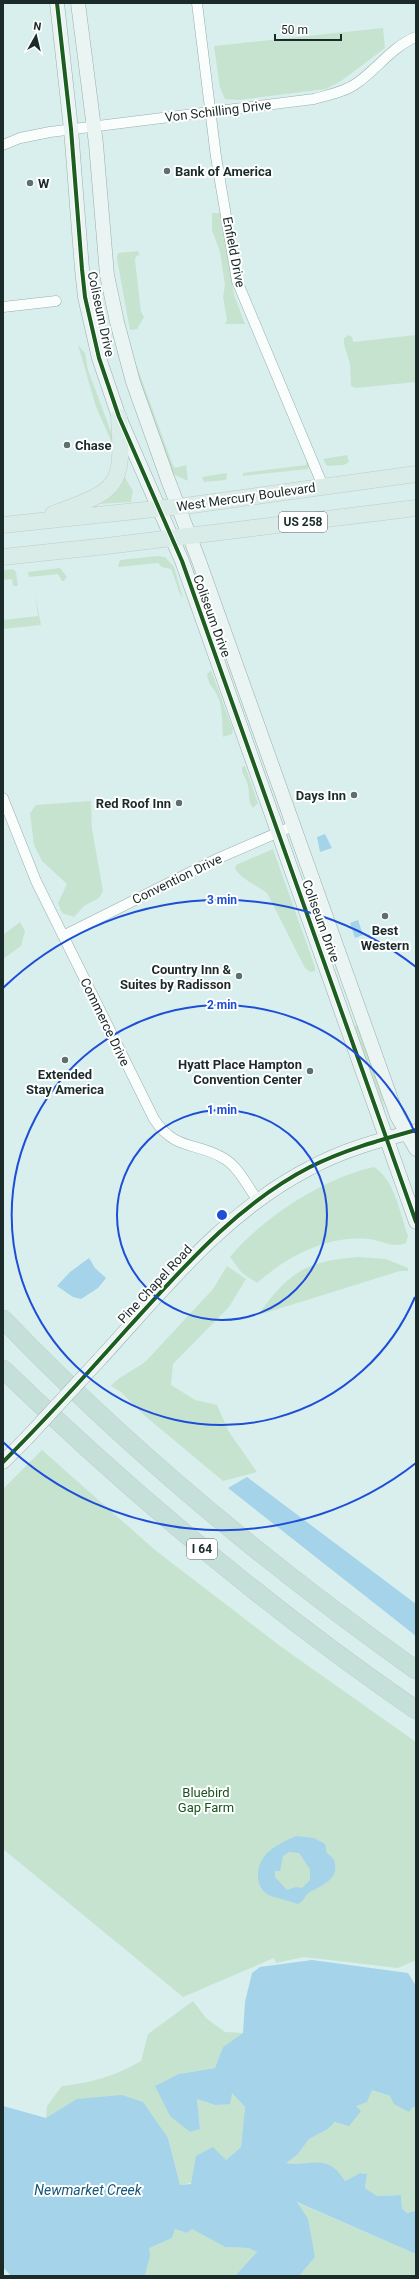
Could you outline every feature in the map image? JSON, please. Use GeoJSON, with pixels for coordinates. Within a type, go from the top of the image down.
{"type":"FeatureCollection","features":[{"type":"Feature","properties":{"kind":"highway","name":"I 64"},"geometry":{"type":"LineString","coordinates":[[3,1319],[51,1369],[132,1444],[286,1575],[416,1670]]}},
{"type":"Feature","properties":{"kind":"highway","name":"I 64"},"geometry":{"type":"LineString","coordinates":[[3,1369],[110,1470],[232,1575],[321,1643],[416,1710]]}},
{"type":"Feature","properties":{"kind":"highway"},"geometry":{"type":"LineString","coordinates":[[358,1629],[416,1664]]}},
{"type":"Feature","properties":{"kind":"main road"},"geometry":{"type":"LineString","coordinates":[[29,522],[88,502],[110,487],[115,480],[121,462],[119,417]]}},
{"type":"Feature","properties":{"kind":"main road","name":"West Mercury Boulevard"},"geometry":{"type":"LineString","coordinates":[[3,525],[160,509],[416,474]]}},
{"type":"Feature","properties":{"kind":"main road","name":"US 258"},"geometry":{"type":"LineString","coordinates":[[3,557],[416,508]]}},
{"type":"Feature","properties":{"kind":"street","name":"Coliseum Drive"},"geometry":{"type":"LineString","coordinates":[[57,3],[71,129],[86,297],[99,358],[119,417],[173,538],[416,1222]]}},
{"type":"Feature","properties":{"kind":"street","name":"Coliseum Drive"},"geometry":{"type":"LineString","coordinates":[[78,3],[93,127],[107,276],[117,322],[133,382],[397,1116],[411,1132],[416,1149]]}},
{"type":"Feature","properties":{"kind":"street","name":"Enfield Drive"},"geometry":{"type":"LineString","coordinates":[[197,3],[216,157],[237,281],[323,486]]}},
{"type":"Feature","properties":{"kind":"street","name":"Von Schilling Drive"},"geometry":{"type":"LineString","coordinates":[[3,145],[29,135],[301,101],[340,92],[357,84],[396,50],[416,37]]}},
{"type":"Feature","properties":{"kind":"street"},"geometry":{"type":"LineString","coordinates":[[3,307],[56,301]]}},
{"type":"Feature","properties":{"kind":"street","name":"Commerce Drive"},"geometry":{"type":"LineString","coordinates":[[3,798],[33,874],[159,1127],[175,1141],[217,1155],[230,1163],[258,1201]]}},
{"type":"Feature","properties":{"kind":"street","name":"Convention Drive"},"geometry":{"type":"LineString","coordinates":[[63,936],[219,858],[293,826]]}},
{"type":"Feature","properties":{"kind":"street","name":"Pine Chapel Road"},"geometry":{"type":"LineString","coordinates":[[3,1462],[26,1439],[194,1256],[258,1201],[314,1165],[346,1151],[411,1132]]}},
{"type":"Feature","properties":{"kind":"green space"},"geometry":{"type":"Polygon","coordinates":[[[383,28],[385,48],[341,81],[326,89],[239,100],[225,99],[220,88],[214,46],[383,28]]]}},
{"type":"Feature","properties":{"kind":"green space"},"geometry":{"type":"Polygon","coordinates":[[[212,213],[221,213],[234,295],[245,324],[225,324],[227,320],[223,297],[225,285],[220,252],[212,230],[212,213]]]}},
{"type":"Feature","properties":{"kind":"green space"},"geometry":{"type":"Polygon","coordinates":[[[138,251],[140,255],[136,256],[135,260],[141,312],[144,317],[137,329],[130,330],[117,259],[118,253],[138,251]]]}},
{"type":"Feature","properties":{"kind":"green space"},"geometry":{"type":"Polygon","coordinates":[[[349,335],[352,337],[353,342],[416,335],[416,382],[356,388],[351,386],[350,364],[344,344],[344,338],[349,335]]]}},
{"type":"Feature","properties":{"kind":"green space"},"geometry":{"type":"Polygon","coordinates":[[[78,345],[85,353],[88,370],[114,440],[116,452],[96,407],[78,345]]]}},
{"type":"Feature","properties":{"kind":"green space"},"geometry":{"type":"Polygon","coordinates":[[[131,350],[172,463],[175,468],[186,465],[188,481],[173,474],[145,397],[131,350]]]}},
{"type":"Feature","properties":{"kind":"green space"},"geometry":{"type":"Polygon","coordinates":[[[347,455],[349,462],[344,465],[327,466],[323,459],[347,455]]]}},
{"type":"Feature","properties":{"kind":"green space"},"geometry":{"type":"Polygon","coordinates":[[[307,460],[310,465],[308,469],[243,476],[243,473],[306,465],[307,460]]]}},
{"type":"Feature","properties":{"kind":"green space"},"geometry":{"type":"Polygon","coordinates":[[[227,473],[226,480],[204,482],[202,477],[227,473]]]}},
{"type":"Feature","properties":{"kind":"green space"},"geometry":{"type":"Polygon","coordinates":[[[124,476],[133,491],[131,502],[96,504],[124,476]]]}},
{"type":"Feature","properties":{"kind":"green space"},"geometry":{"type":"Polygon","coordinates":[[[158,556],[165,557],[174,567],[183,598],[180,594],[171,569],[162,567],[158,563],[118,567],[120,560],[158,556]]]}},
{"type":"Feature","properties":{"kind":"green space"},"geometry":{"type":"Polygon","coordinates":[[[60,568],[67,577],[64,581],[62,581],[58,574],[29,577],[28,572],[60,568]]]}},
{"type":"Feature","properties":{"kind":"green space"},"geometry":{"type":"Polygon","coordinates":[[[13,569],[16,572],[18,586],[13,586],[12,579],[3,580],[3,570],[13,569]]]}},
{"type":"Feature","properties":{"kind":"green space"},"geometry":{"type":"Polygon","coordinates":[[[35,594],[41,625],[3,629],[3,620],[38,616],[35,594]]]}},
{"type":"Feature","properties":{"kind":"green space"},"geometry":{"type":"Polygon","coordinates":[[[211,670],[233,730],[232,734],[223,737],[220,703],[216,693],[209,683],[207,674],[211,670]]]}},
{"type":"Feature","properties":{"kind":"green space"},"geometry":{"type":"Polygon","coordinates":[[[245,766],[258,803],[253,808],[249,800],[249,789],[242,772],[242,767],[245,766]]]}},
{"type":"Feature","properties":{"kind":"green space"},"geometry":{"type":"Polygon","coordinates":[[[91,801],[92,829],[103,891],[99,898],[84,906],[74,917],[62,913],[58,903],[67,884],[42,861],[34,845],[30,813],[36,805],[91,801]]]}},
{"type":"Feature","properties":{"kind":"green space"},"geometry":{"type":"Polygon","coordinates":[[[273,849],[315,967],[315,971],[310,972],[305,968],[267,893],[238,873],[235,869],[236,865],[273,849]]]}},
{"type":"Feature","properties":{"kind":"green space"},"geometry":{"type":"Polygon","coordinates":[[[20,922],[25,931],[21,946],[3,959],[3,935],[20,922]]]}},
{"type":"Feature","properties":{"kind":"green space"},"geometry":{"type":"Polygon","coordinates":[[[358,1024],[381,1091],[385,1110],[355,1031],[354,1027],[358,1024]]]}},
{"type":"Feature","properties":{"kind":"green space"},"geometry":{"type":"Polygon","coordinates":[[[374,1167],[387,1180],[396,1198],[408,1236],[406,1243],[401,1245],[392,1245],[368,1239],[352,1239],[322,1244],[294,1257],[269,1273],[257,1283],[242,1273],[230,1257],[259,1228],[296,1201],[335,1180],[355,1172],[374,1167]]]}},
{"type":"Feature","properties":{"kind":"green space"},"geometry":{"type":"Polygon","coordinates":[[[358,1257],[386,1259],[408,1268],[408,1271],[400,1271],[262,1314],[261,1311],[281,1286],[302,1270],[313,1265],[358,1257]]]}},
{"type":"Feature","properties":{"kind":"green space"},"geometry":{"type":"Polygon","coordinates":[[[227,1266],[246,1279],[229,1307],[173,1364],[171,1385],[195,1400],[217,1405],[229,1432],[257,1472],[223,1481],[145,1416],[121,1392],[111,1386],[119,1378],[147,1360],[213,1289],[227,1266]]]}},
{"type":"Feature","properties":{"kind":"green space","name":"Bluebird Gap Farm"},"geometry":{"type":"Polygon","coordinates":[[[42,1450],[155,1550],[280,1646],[416,1742],[416,1960],[398,1968],[304,1957],[276,1963],[274,1958],[183,1997],[3,1849],[3,1489],[42,1450]]]}},
{"type":"Feature","properties":{"kind":"green space"},"geometry":{"type":"Polygon","coordinates":[[[193,2001],[206,2018],[225,2032],[243,2033],[223,2047],[215,2068],[179,2074],[200,2129],[197,2099],[215,2105],[231,2092],[245,2107],[241,2147],[220,2165],[197,2180],[180,2185],[168,2138],[46,2118],[47,2106],[62,2086],[103,2078],[122,2071],[141,2061],[148,2034],[193,2001]]]}},
{"type":"Feature","properties":{"kind":"green space"},"geometry":{"type":"Polygon","coordinates":[[[372,2090],[390,2096],[409,2112],[413,2107],[416,2108],[416,2211],[407,2213],[402,2208],[401,2195],[377,2196],[365,2188],[367,2174],[360,2173],[345,2181],[330,2166],[324,2164],[285,2163],[298,2154],[309,2139],[328,2129],[372,2090]]]}},
{"type":"Feature","properties":{"kind":"green space"},"geometry":{"type":"Polygon","coordinates":[[[296,2202],[416,2254],[416,2276],[299,2276],[315,2257],[296,2202]]]}},
{"type":"Feature","properties":{"kind":"green space"},"geometry":{"type":"Polygon","coordinates":[[[175,2229],[187,2233],[192,2229],[225,2247],[249,2248],[257,2252],[235,2276],[139,2276],[145,2275],[148,2248],[172,2238],[175,2229]]]}},
{"type":"Feature","properties":{"kind":"water"},"geometry":{"type":"Polygon","coordinates":[[[325,834],[332,848],[320,852],[317,837],[325,834]]]}},
{"type":"Feature","properties":{"kind":"water"},"geometry":{"type":"Polygon","coordinates":[[[358,920],[363,935],[355,938],[350,923],[358,920]]]}},
{"type":"Feature","properties":{"kind":"water"},"geometry":{"type":"Polygon","coordinates":[[[89,1258],[95,1268],[106,1278],[98,1288],[81,1299],[73,1297],[57,1286],[70,1272],[89,1258]]]}},
{"type":"Feature","properties":{"kind":"water"},"geometry":{"type":"Polygon","coordinates":[[[247,1477],[416,1604],[416,1636],[228,1488],[247,1477]]]}},
{"type":"Feature","properties":{"kind":"water"},"geometry":{"type":"Polygon","coordinates":[[[296,1836],[314,1838],[325,1844],[327,1853],[334,1860],[335,1867],[335,1872],[325,1884],[308,1893],[302,1902],[297,1904],[267,1894],[259,1884],[258,1879],[261,1861],[265,1856],[276,1847],[296,1836]],[[289,1852],[283,1856],[280,1871],[275,1871],[275,1877],[287,1890],[296,1887],[302,1888],[310,1880],[310,1869],[299,1853],[289,1852]]]}},
{"type":"Feature","properties":{"kind":"water","name":"Newmarket Creek"},"geometry":{"type":"Polygon","coordinates":[[[312,1960],[408,1973],[416,1986],[416,2108],[413,2107],[409,2112],[394,2104],[390,2096],[372,2090],[367,2102],[356,2106],[361,2111],[349,2126],[335,2122],[328,2129],[309,2139],[298,2154],[286,2163],[324,2163],[330,2165],[336,2170],[345,2181],[360,2173],[367,2174],[365,2188],[377,2196],[401,2195],[402,2208],[407,2213],[416,2211],[416,2254],[297,2202],[308,2219],[315,2257],[299,2276],[235,2276],[257,2252],[249,2248],[225,2247],[192,2229],[187,2233],[175,2229],[172,2238],[149,2248],[150,2256],[145,2275],[11,2276],[3,2267],[3,2106],[46,2118],[77,2099],[122,2095],[143,2102],[168,2138],[180,2185],[191,2184],[196,2156],[213,2147],[226,2160],[241,2147],[245,2107],[232,2093],[230,2104],[215,2105],[197,2099],[200,2129],[190,2132],[170,2116],[155,2086],[179,2074],[215,2068],[223,2047],[243,2033],[245,2002],[252,1973],[260,1967],[312,1960]]]}},
{"type":"Feature","properties":{"kind":"cycle path"},"geometry":{"type":"LineString","coordinates":[[57,3],[71,129],[85,297],[99,358],[119,417],[182,561],[416,1222]]}},
{"type":"Feature","properties":{"kind":"cycle path"},"geometry":{"type":"LineString","coordinates":[[3,1462],[190,1261],[234,1219],[283,1182],[310,1167],[336,1155],[416,1130]]}},
{"type":"Feature","properties":{"kind":"place","name":"Bank of America"},"geometry":{"type":"Point","coordinates":[167,171]}},
{"type":"Feature","properties":{"kind":"place","name":"W"},"geometry":{"type":"Point","coordinates":[30,183]}},
{"type":"Feature","properties":{"kind":"place","name":"Chase"},"geometry":{"type":"Point","coordinates":[67,445]}},
{"type":"Feature","properties":{"kind":"place","name":"Days Inn"},"geometry":{"type":"Point","coordinates":[354,795]}},
{"type":"Feature","properties":{"kind":"place","name":"Red Roof Inn"},"geometry":{"type":"Point","coordinates":[179,803]}},
{"type":"Feature","properties":{"kind":"place","name":"Best Western"},"geometry":{"type":"Point","coordinates":[385,916]}},
{"type":"Feature","properties":{"kind":"place","name":"Country Inn & Suites by Radisson"},"geometry":{"type":"Point","coordinates":[239,976]}},
{"type":"Feature","properties":{"kind":"place","name":"Extended Stay America"},"geometry":{"type":"Point","coordinates":[65,1060]}},
{"type":"Feature","properties":{"kind":"place","name":"Hyatt Place Hampton Convention Center"},"geometry":{"type":"Point","coordinates":[310,1071]}}]}
